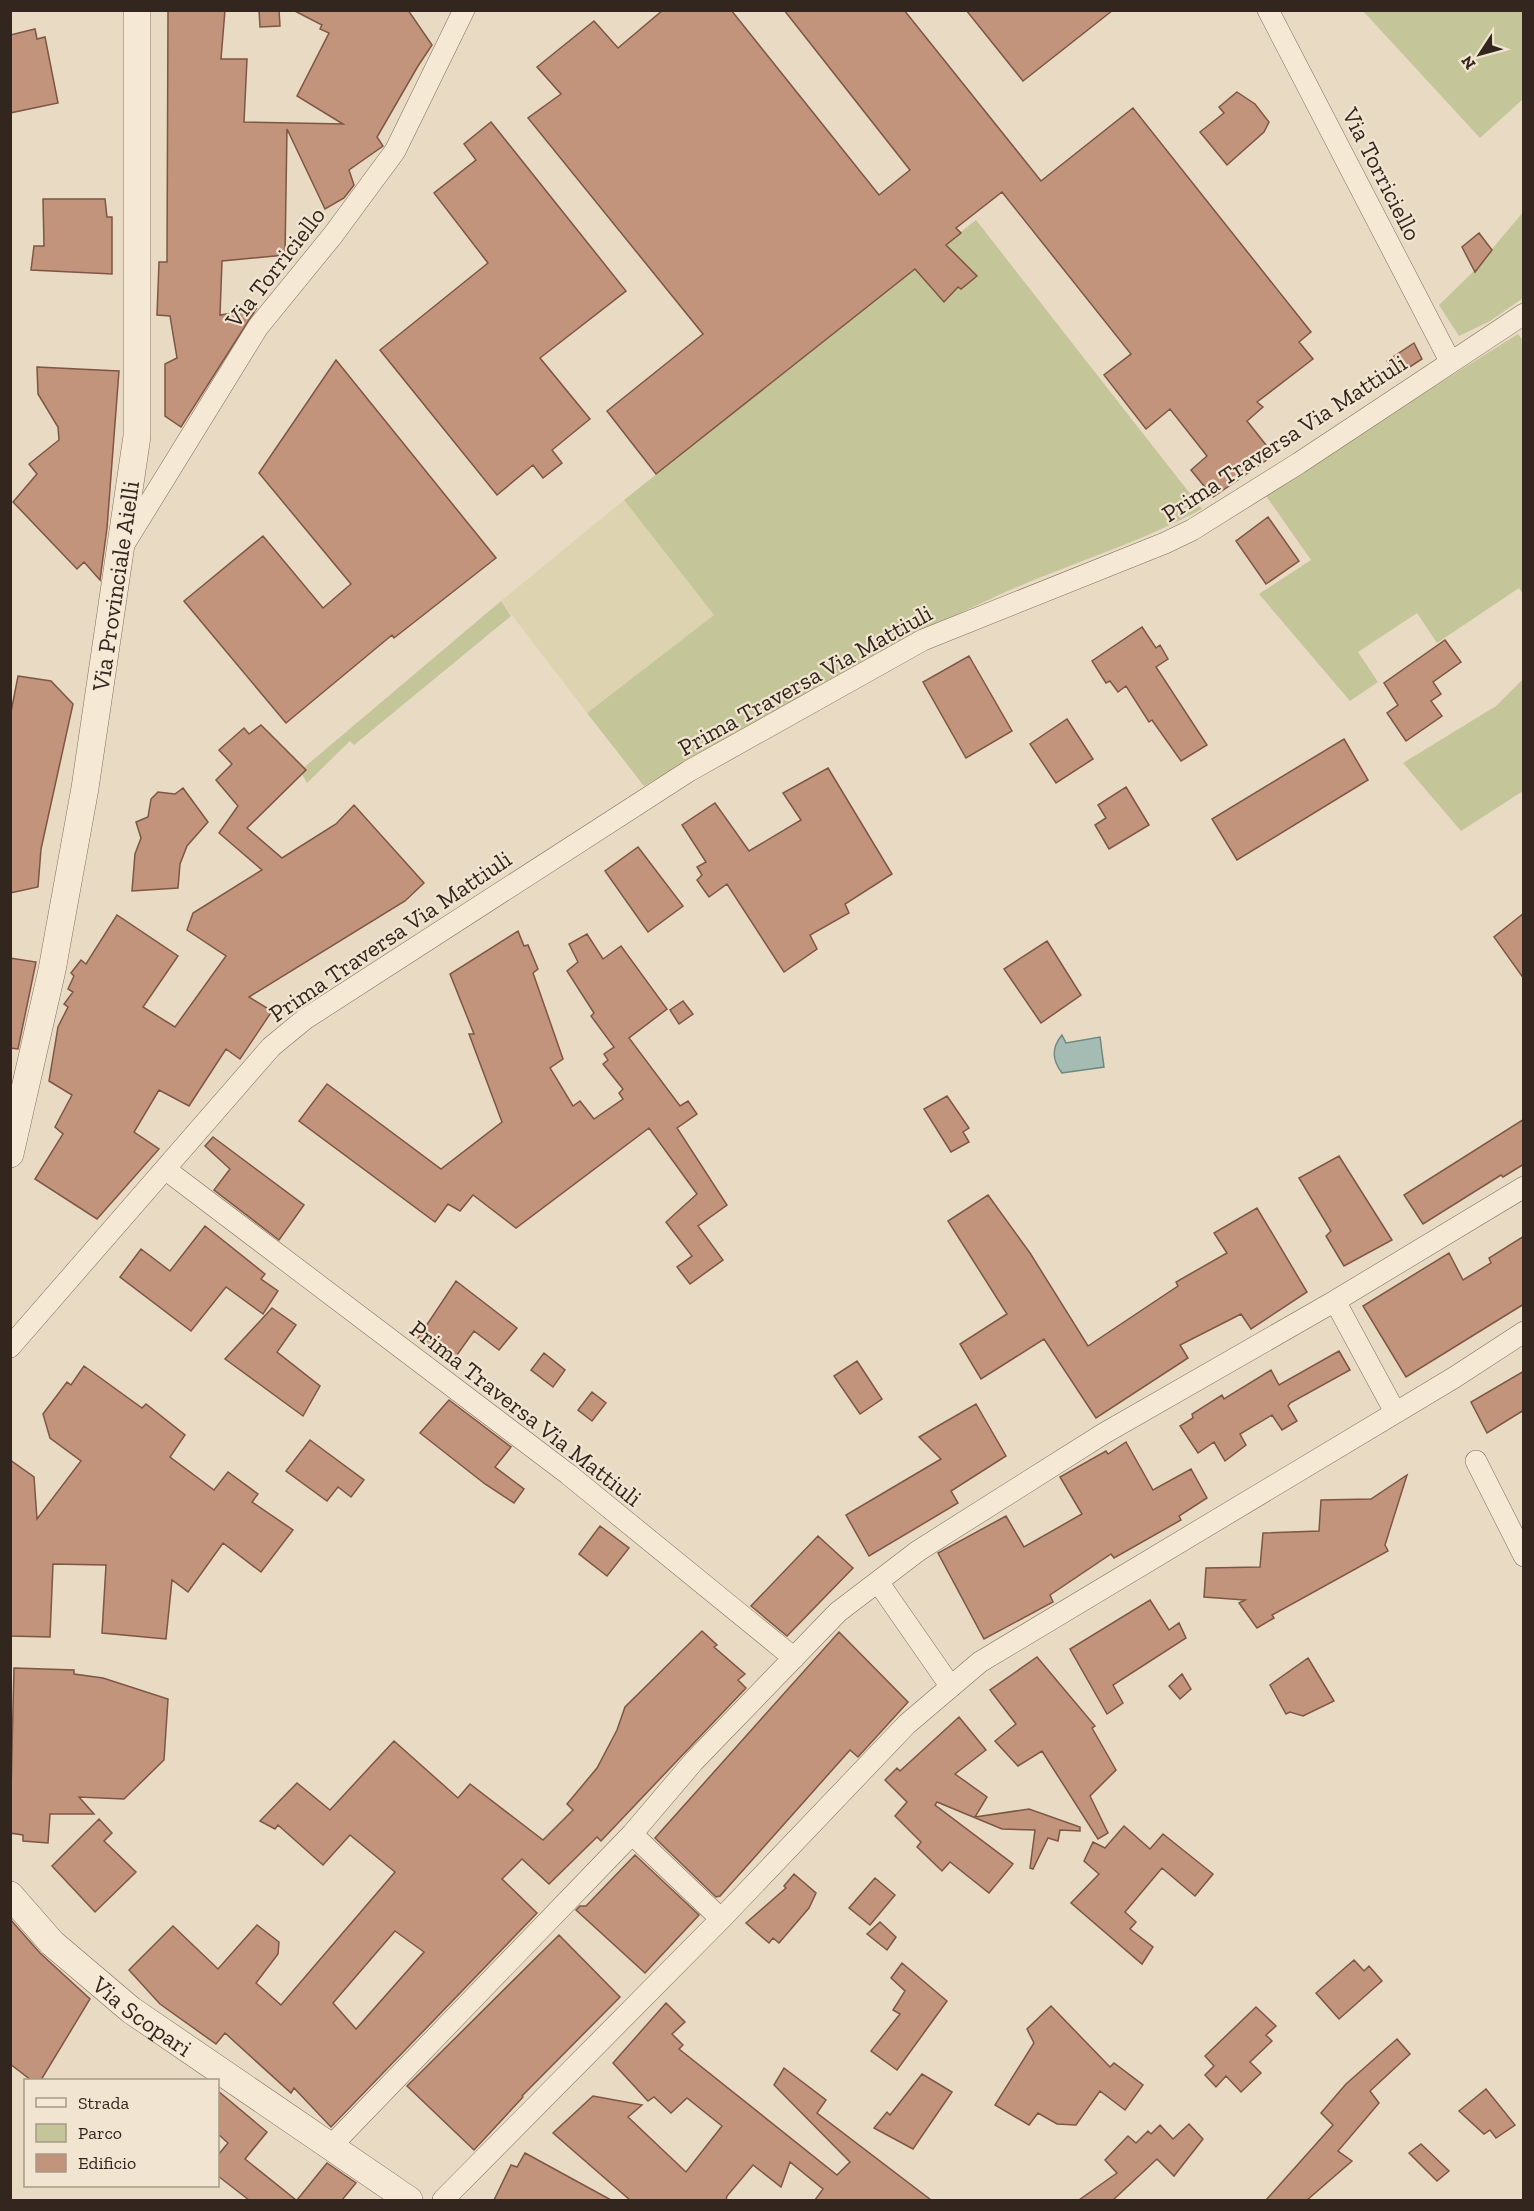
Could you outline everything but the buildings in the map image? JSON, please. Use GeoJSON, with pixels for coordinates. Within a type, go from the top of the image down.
{"type":"FeatureCollection","features":[{"type":"Feature","properties":{"kind":"street","name":"Via Provinciale Aielli"},"geometry":{"type":"LineString","coordinates":[[10,1154],[52,970],[85,788],[137,436],[137,10]]}},
{"type":"Feature","properties":{"kind":"street","name":"Via Torriciello"},"geometry":{"type":"LineString","coordinates":[[120,552],[258,327],[333,235],[395,151],[464,10]]}},
{"type":"Feature","properties":{"kind":"street","name":"Via Torriciello"},"geometry":{"type":"LineString","coordinates":[[1268,10],[1450,361]]}},
{"type":"Feature","properties":{"kind":"street","name":"Prima Traversa Via Mattiuli"},"geometry":{"type":"LineString","coordinates":[[10,1347],[271,1047],[305,1019],[689,771],[923,640],[1165,543],[1192,530],[1299,463],[1524,314]]}},
{"type":"Feature","properties":{"kind":"street","name":"Prima Traversa Via Mattiuli"},"geometry":{"type":"LineString","coordinates":[[165,1170],[568,1474],[794,1658]]}},
{"type":"Feature","properties":{"kind":"street"},"geometry":{"type":"LineString","coordinates":[[331,2146],[632,1834],[694,1761],[838,1612],[918,1551],[1103,1434],[1335,1301],[1524,1187]]}},
{"type":"Feature","properties":{"kind":"street"},"geometry":{"type":"LineString","coordinates":[[1335,1301],[1395,1412]]}},
{"type":"Feature","properties":{"kind":"street"},"geometry":{"type":"LineString","coordinates":[[443,2200],[721,1919],[907,1724],[980,1662],[1524,1332]]}},
{"type":"Feature","properties":{"kind":"street"},"geometry":{"type":"LineString","coordinates":[[1476,1461],[1524,1556]]}},
{"type":"Feature","properties":{"kind":"street"},"geometry":{"type":"LineString","coordinates":[[878,1582],[951,1687]]}},
{"type":"Feature","properties":{"kind":"street"},"geometry":{"type":"LineString","coordinates":[[632,1834],[721,1919]]}},
{"type":"Feature","properties":{"kind":"street","name":"Via Scopari"},"geometry":{"type":"LineString","coordinates":[[10,1895],[52,1943],[131,2010],[409,2200]]}},
{"type":"Feature","properties":{"kind":"shaded area"},"geometry":{"type":"Polygon","coordinates":[[[624,500],[714,615],[587,713],[501,601],[624,500]]]}},
{"type":"Feature","properties":{"kind":"shaded area"},"geometry":{"type":"Polygon","coordinates":[[[1062,1035],[1066,1043],[1100,1037],[1104,1067],[1062,1073],[1054,1054],[1062,1035]]]}},
{"type":"Feature","properties":{"kind":"green space"},"geometry":{"type":"Polygon","coordinates":[[[1363,11],[1523,11],[1523,99],[1480,138],[1363,11]]]}},
{"type":"Feature","properties":{"kind":"green space"},"geometry":{"type":"Polygon","coordinates":[[[1523,212],[1523,298],[1490,321],[1459,336],[1439,305],[1473,272],[1523,212]]]}},
{"type":"Feature","properties":{"kind":"green space"},"geometry":{"type":"Polygon","coordinates":[[[976,220],[1202,509],[1127,544],[1001,594],[909,638],[644,786],[587,713],[714,615],[624,500],[976,220]]]}},
{"type":"Feature","properties":{"kind":"green space"},"geometry":{"type":"Polygon","coordinates":[[[1518,334],[1524,342],[1523,594],[1519,588],[1437,643],[1417,613],[1358,652],[1378,682],[1350,701],[1259,594],[1311,560],[1264,493],[1518,334]]]}},
{"type":"Feature","properties":{"kind":"green space"},"geometry":{"type":"Polygon","coordinates":[[[501,601],[511,616],[354,745],[350,741],[307,783],[300,771],[501,601]]]}},
{"type":"Feature","properties":{"kind":"green space"},"geometry":{"type":"Polygon","coordinates":[[[1523,679],[1523,791],[1461,831],[1403,763],[1496,706],[1523,679]]]}}]}
